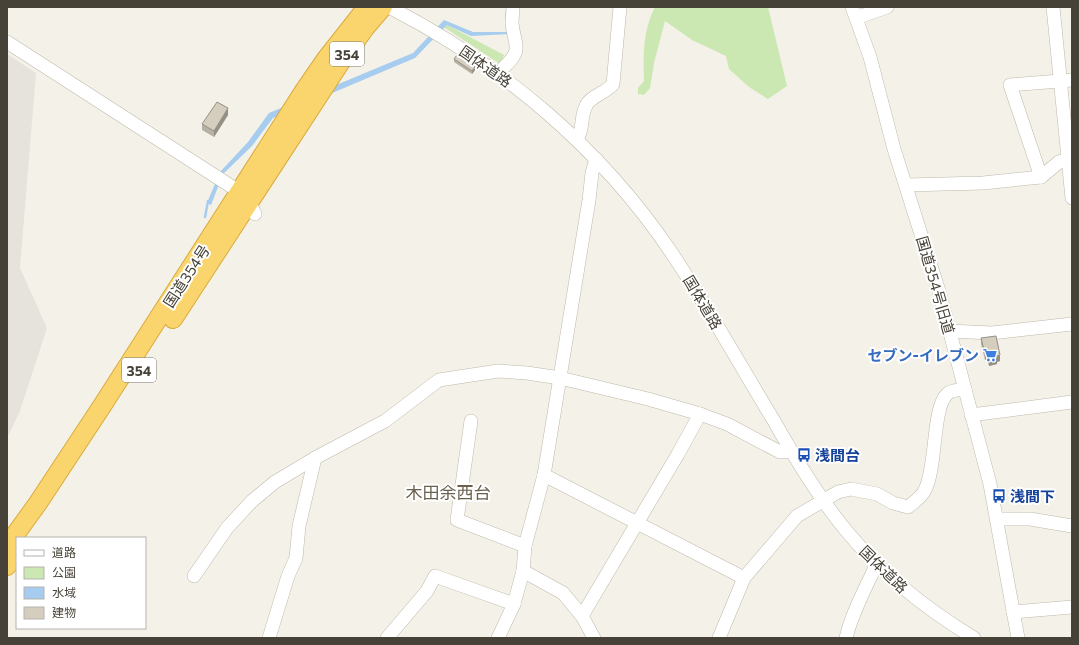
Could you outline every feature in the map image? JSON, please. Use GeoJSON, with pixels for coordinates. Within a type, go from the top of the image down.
{"type":"FeatureCollection","features":[{"type":"Feature","properties":{"kind":"highway","name":"国道354号"},"geometry":{"type":"LineString","coordinates":[[7,546],[249,203],[326,59],[367,7]]}},
{"type":"Feature","properties":{"kind":"highway","name":"国道354号"},"geometry":{"type":"LineString","coordinates":[[29,537],[54,501],[340,63],[382,7]]}},
{"type":"Feature","properties":{"kind":"highway"},"geometry":{"type":"LineString","coordinates":[[7,566],[16,554]]}},
{"type":"Feature","properties":{"kind":"street","name":"国体道路"},"geometry":{"type":"LineString","coordinates":[[389,7],[455,45],[530,97],[577,139],[596,159],[637,207],[670,250],[693,285],[791,451],[823,500],[848,534],[910,594],[946,621],[974,638]]}},
{"type":"Feature","properties":{"kind":"street"},"geometry":{"type":"LineString","coordinates":[[504,67],[512,60],[517,49],[512,24],[513,7]]}},
{"type":"Feature","properties":{"kind":"street"},"geometry":{"type":"LineString","coordinates":[[577,139],[581,133],[586,106],[591,100],[613,84],[620,7]]}},
{"type":"Feature","properties":{"kind":"street"},"geometry":{"type":"LineString","coordinates":[[854,13],[887,7]]}},
{"type":"Feature","properties":{"kind":"street"},"geometry":{"type":"LineString","coordinates":[[1053,7],[1066,81],[1072,198]]}},
{"type":"Feature","properties":{"kind":"street","name":"国道354号旧道"},"geometry":{"type":"LineString","coordinates":[[854,13],[870,57],[880,100],[939,290],[972,414],[990,484],[1018,638]]}},
{"type":"Feature","properties":{"kind":"street"},"geometry":{"type":"LineString","coordinates":[[7,42],[249,203]]}},
{"type":"Feature","properties":{"kind":"street"},"geometry":{"type":"LineString","coordinates":[[1041,177],[1010,85],[1066,81]]}},
{"type":"Feature","properties":{"kind":"street"},"geometry":{"type":"LineString","coordinates":[[906,185],[983,182],[1041,177],[1059,162],[1070,158]]}},
{"type":"Feature","properties":{"kind":"street"},"geometry":{"type":"LineString","coordinates":[[498,638],[514,604],[523,571],[525,546],[544,475],[592,173],[596,159]]}},
{"type":"Feature","properties":{"kind":"street"},"geometry":{"type":"LineString","coordinates":[[949,331],[992,333],[1072,324]]}},
{"type":"Feature","properties":{"kind":"street"},"geometry":{"type":"LineString","coordinates":[[194,576],[227,528],[252,501],[275,482],[315,458],[385,421],[440,380],[498,371],[527,373],[560,378],[648,399],[700,414],[727,424],[780,452],[791,451]]}},
{"type":"Feature","properties":{"kind":"street"},"geometry":{"type":"LineString","coordinates":[[719,638],[744,578],[797,516],[838,492],[851,489],[877,494],[893,503],[908,507],[925,490],[934,460],[939,414],[947,394],[965,389]]}},
{"type":"Feature","properties":{"kind":"street"},"geometry":{"type":"LineString","coordinates":[[972,414],[1072,402]]}},
{"type":"Feature","properties":{"kind":"street"},"geometry":{"type":"LineString","coordinates":[[582,616],[700,414]]}},
{"type":"Feature","properties":{"kind":"street"},"geometry":{"type":"LineString","coordinates":[[470,421],[457,520],[525,546]]}},
{"type":"Feature","properties":{"kind":"street"},"geometry":{"type":"LineString","coordinates":[[269,638],[288,576],[296,558],[299,526],[315,458]]}},
{"type":"Feature","properties":{"kind":"street"},"geometry":{"type":"LineString","coordinates":[[544,475],[744,578]]}},
{"type":"Feature","properties":{"kind":"street"},"geometry":{"type":"LineString","coordinates":[[997,519],[1030,519],[1072,526]]}},
{"type":"Feature","properties":{"kind":"street"},"geometry":{"type":"LineString","coordinates":[[846,638],[850,620],[877,563]]}},
{"type":"Feature","properties":{"kind":"street"},"geometry":{"type":"LineString","coordinates":[[523,571],[563,592],[582,616],[594,638]]}},
{"type":"Feature","properties":{"kind":"street"},"geometry":{"type":"LineString","coordinates":[[387,638],[427,591],[435,576],[514,604]]}},
{"type":"Feature","properties":{"kind":"street"},"geometry":{"type":"LineString","coordinates":[[1013,612],[1072,607]]}},
{"type":"Feature","properties":{"kind":"shaded area"},"geometry":{"type":"Polygon","coordinates":[[[7,54],[36,73],[20,268],[47,328],[20,411],[7,438],[7,54]]]}},
{"type":"Feature","properties":{"kind":"green space"},"geometry":{"type":"Polygon","coordinates":[[[655,7],[768,7],[787,86],[768,99],[749,87],[729,69],[726,56],[692,40],[665,21],[654,63],[650,88],[644,95],[638,94],[638,88],[644,81],[646,34],[648,24],[655,7]]]}},
{"type":"Feature","properties":{"kind":"green space"},"geometry":{"type":"Polygon","coordinates":[[[447,25],[504,55],[500,64],[444,27],[447,25]]]}},
{"type":"Feature","properties":{"kind":"water"},"geometry":{"type":"Polygon","coordinates":[[[506,7],[511,7],[511,34],[471,36],[447,25],[415,58],[273,118],[252,146],[223,174],[211,205],[207,203],[220,172],[248,142],[269,113],[413,53],[444,20],[473,32],[508,32],[505,22],[506,7]]]}},
{"type":"Feature","properties":{"kind":"building"},"geometry":{"type":"Polygon","coordinates":[[[457,55],[475,67],[472,71],[454,59],[457,55]]]}},
{"type":"Feature","properties":{"kind":"building"},"geometry":{"type":"Polygon","coordinates":[[[217,102],[228,108],[214,131],[202,124],[217,102]]]}},
{"type":"Feature","properties":{"kind":"building"},"geometry":{"type":"Polygon","coordinates":[[[996,336],[1000,355],[997,356],[997,358],[989,360],[987,354],[985,354],[981,338],[996,336]]]}},
{"type":"Feature","properties":{"kind":"waterway"},"geometry":{"type":"LineString","coordinates":[[205,217],[208,201]]}},
{"type":"Feature","properties":{"kind":"place","name":"セブン-イレブン"},"geometry":{"type":"Point","coordinates":[990,355]}},
{"type":"Feature","properties":{"kind":"place","name":"浅間台"},"geometry":{"type":"Point","coordinates":[804,455]}},
{"type":"Feature","properties":{"kind":"place","name":"浅間下"},"geometry":{"type":"Point","coordinates":[999,496]}},
{"type":"Feature","properties":{"kind":"district","name":"木田余西台"},"geometry":{"type":"Point","coordinates":[448,492]}}]}
